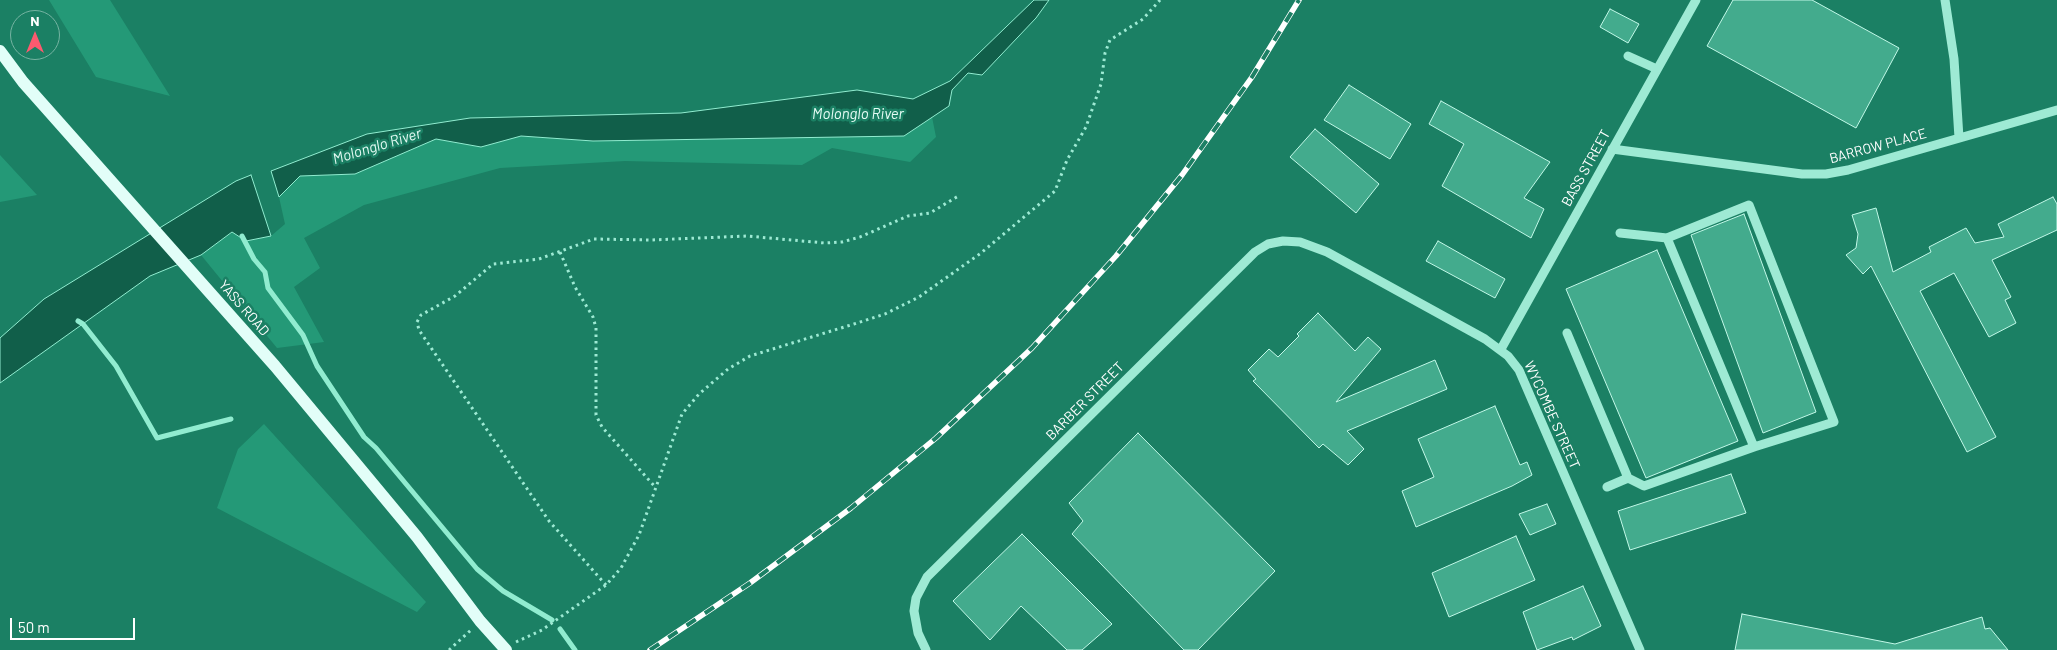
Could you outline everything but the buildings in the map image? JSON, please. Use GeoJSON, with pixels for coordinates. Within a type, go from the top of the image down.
{"type":"FeatureCollection","features":[{"type":"Feature","properties":{"kind":"main road","name":"YASS ROAD"},"geometry":{"type":"LineString","coordinates":[[0,51],[23,82],[99,165],[275,366],[412,530],[501,649]]}},
{"type":"Feature","properties":{"kind":"main road","name":"YASS ROAD"},"geometry":{"type":"LineString","coordinates":[[459,591],[478,624],[501,649]]}},
{"type":"Feature","properties":{"kind":"street","name":"BASS STREET"},"geometry":{"type":"LineString","coordinates":[[1501,349],[1696,0]]}},
{"type":"Feature","properties":{"kind":"street"},"geometry":{"type":"LineString","coordinates":[[1945,0],[1954,59],[1959,138]]}},
{"type":"Feature","properties":{"kind":"street"},"geometry":{"type":"LineString","coordinates":[[1628,56],[1657,69]]}},
{"type":"Feature","properties":{"kind":"street","name":"BARROW PLACE"},"geometry":{"type":"LineString","coordinates":[[1612,149],[1802,174],[1826,174],[1848,170],[2057,110]]}},
{"type":"Feature","properties":{"kind":"street"},"geometry":{"type":"LineString","coordinates":[[1567,333],[1628,478],[1644,486],[1754,447],[1834,422],[1749,205],[1667,238],[1620,233]]}},
{"type":"Feature","properties":{"kind":"street"},"geometry":{"type":"LineString","coordinates":[[1667,238],[1754,447]]}},
{"type":"Feature","properties":{"kind":"street","name":"BARBER STREET"},"geometry":{"type":"LineString","coordinates":[[926,650],[918,632],[914,611],[921,588],[936,568],[1255,252],[1268,244],[1283,241],[1300,242]]}},
{"type":"Feature","properties":{"kind":"street","name":"WYCOMBE STREET"},"geometry":{"type":"LineString","coordinates":[[1300,242],[1327,252],[1501,349],[1518,370],[1640,650]]}},
{"type":"Feature","properties":{"kind":"street"},"geometry":{"type":"LineString","coordinates":[[1607,487],[1628,478]]}},
{"type":"Feature","properties":{"kind":"path"},"geometry":{"type":"LineString","coordinates":[[501,649],[542,630],[606,585],[631,552],[682,414],[699,394],[728,369],[750,356],[885,314],[919,297],[981,253],[1055,190],[1067,160],[1086,127],[1101,84],[1105,53],[1110,40],[1143,19],[1160,0]]}},
{"type":"Feature","properties":{"kind":"path"},"geometry":{"type":"LineString","coordinates":[[606,585],[549,521],[419,330],[417,322],[421,315],[455,296],[492,264],[539,259],[576,244],[610,238],[651,240],[748,236],[825,243],[842,242],[860,237],[908,216],[930,213],[960,195]]}},
{"type":"Feature","properties":{"kind":"path"},"geometry":{"type":"LineString","coordinates":[[560,252],[575,287],[593,317],[596,328],[596,415],[602,427],[656,488]]}},
{"type":"Feature","properties":{"kind":"path"},"geometry":{"type":"LineString","coordinates":[[449,650],[478,624]]}},
{"type":"Feature","properties":{"kind":"shaded area"},"geometry":{"type":"Polygon","coordinates":[[[49,0],[110,0],[170,96],[96,77],[60,18],[60,10],[55,10],[49,0]]]}},
{"type":"Feature","properties":{"kind":"shaded area"},"geometry":{"type":"Polygon","coordinates":[[[932,117],[936,137],[910,162],[832,148],[802,165],[625,161],[500,168],[364,205],[304,238],[320,268],[294,287],[324,342],[277,348],[201,255],[233,232],[246,241],[271,236],[285,224],[279,197],[300,176],[355,174],[436,139],[481,147],[521,136],[593,141],[904,136],[932,117]]]}},
{"type":"Feature","properties":{"kind":"shaded area"},"geometry":{"type":"Polygon","coordinates":[[[0,155],[37,195],[0,202],[0,155]]]}},
{"type":"Feature","properties":{"kind":"shaded area"},"geometry":{"type":"Polygon","coordinates":[[[264,424],[426,602],[417,612],[217,508],[238,449],[264,424]]]}},
{"type":"Feature","properties":{"kind":"water","name":"Molonglo River"},"geometry":{"type":"Polygon","coordinates":[[[1034,0],[1049,0],[1036,18],[982,75],[968,73],[952,90],[949,106],[904,136],[593,141],[521,136],[481,147],[436,139],[355,174],[300,176],[279,197],[271,171],[367,134],[470,118],[681,113],[857,90],[913,99],[950,81],[1034,0]]]}},
{"type":"Feature","properties":{"kind":"water"},"geometry":{"type":"Polygon","coordinates":[[[251,175],[271,236],[246,241],[232,232],[201,255],[150,276],[0,383],[0,338],[44,299],[236,181],[251,175]]]}},
{"type":"Feature","properties":{"kind":"waterway"},"geometry":{"type":"LineString","coordinates":[[242,236],[254,259],[265,272],[268,288],[303,335],[317,366],[364,437],[376,448],[477,569],[503,591],[552,620]]}},
{"type":"Feature","properties":{"kind":"waterway"},"geometry":{"type":"LineString","coordinates":[[78,321],[83,324],[116,366],[157,438],[231,419]]}},
{"type":"Feature","properties":{"kind":"waterway"},"geometry":{"type":"LineString","coordinates":[[560,629],[575,650]]}},
{"type":"Feature","properties":{"kind":"railway"},"geometry":{"type":"LineString","coordinates":[[650,650],[750,583],[851,508],[936,438],[1032,348],[1116,256],[1182,175],[1252,77],[1299,0]]}}]}
